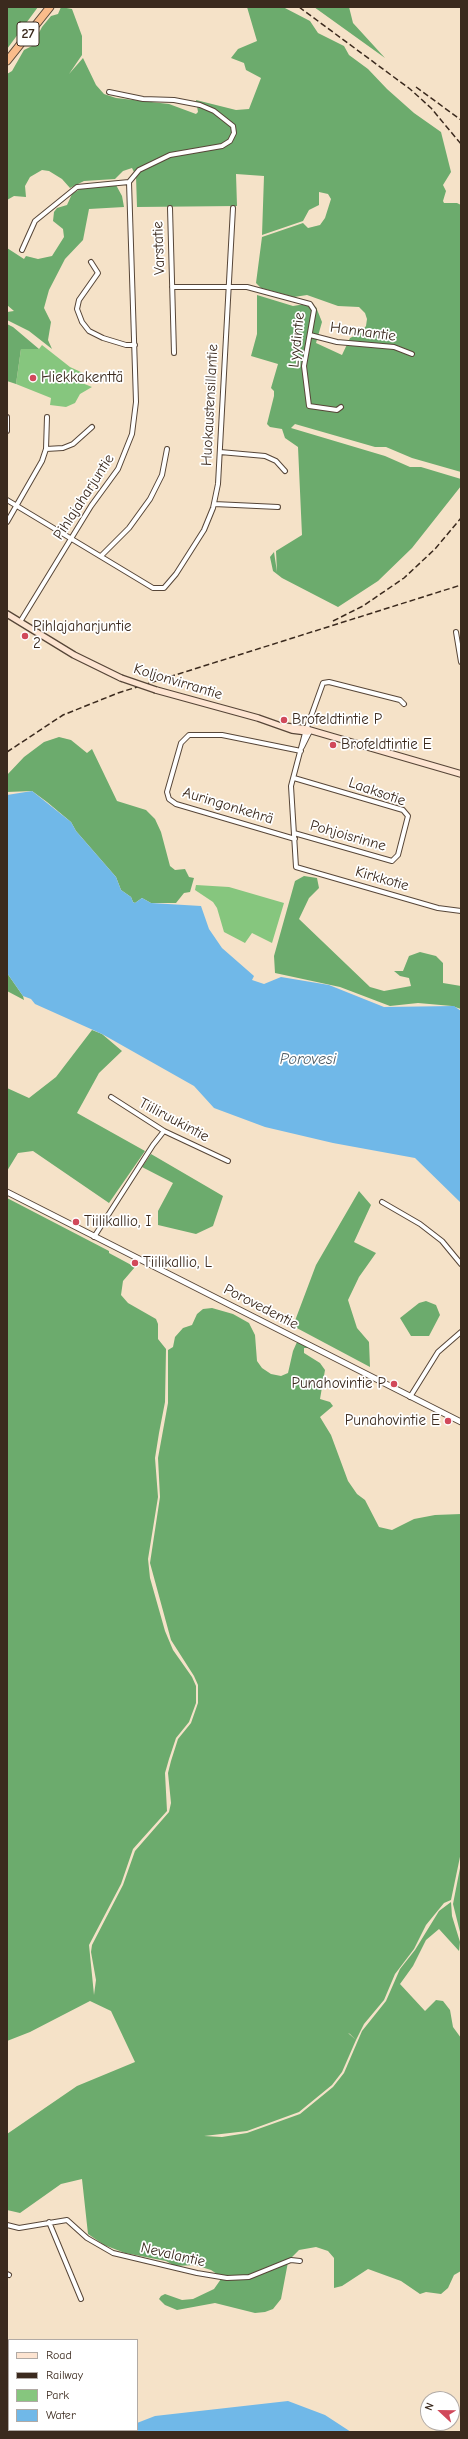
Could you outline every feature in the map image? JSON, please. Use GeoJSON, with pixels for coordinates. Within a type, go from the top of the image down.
{"type":"FeatureCollection","features":[{"type":"Feature","properties":{"kind":"highway","name":"27"},"geometry":{"type":"LineString","coordinates":[[7,61],[50,7]]}},
{"type":"Feature","properties":{"kind":"main road","name":"Koljonvirrantie"},"geometry":{"type":"LineString","coordinates":[[7,614],[74,655],[121,678],[156,690],[461,774]]}},
{"type":"Feature","properties":{"kind":"street"},"geometry":{"type":"LineString","coordinates":[[22,250],[35,220],[77,187],[129,182],[139,170],[170,155],[222,146],[230,141],[234,133],[233,126],[214,111],[200,105],[174,100],[143,99],[109,92]]}},
{"type":"Feature","properties":{"kind":"street","name":"Pihlajaharjuntie"},"geometry":{"type":"LineString","coordinates":[[20,622],[70,539],[118,469],[130,441],[136,402],[129,182]]}},
{"type":"Feature","properties":{"kind":"street","name":"Varstatie"},"geometry":{"type":"LineString","coordinates":[[170,208],[174,353]]}},
{"type":"Feature","properties":{"kind":"street","name":"Huokaustensillantie"},"geometry":{"type":"LineString","coordinates":[[101,556],[153,588],[164,588],[196,546],[214,504],[220,452],[233,208]]}},
{"type":"Feature","properties":{"kind":"street"},"geometry":{"type":"LineString","coordinates":[[91,262],[98,273],[78,300],[77,309],[82,322],[89,331],[98,336],[126,345],[135,345]]}},
{"type":"Feature","properties":{"kind":"street","name":"Varstatie"},"geometry":{"type":"LineString","coordinates":[[172,287],[228,286]]}},
{"type":"Feature","properties":{"kind":"street","name":"Lyydintie"},"geometry":{"type":"LineString","coordinates":[[228,286],[247,286],[310,304],[314,310],[304,366],[309,406],[337,410],[341,407]]}},
{"type":"Feature","properties":{"kind":"street","name":"Hannantie"},"geometry":{"type":"LineString","coordinates":[[310,335],[337,342],[394,347],[412,354]]}},
{"type":"Feature","properties":{"kind":"street"},"geometry":{"type":"LineString","coordinates":[[7,417],[7,431]]}},
{"type":"Feature","properties":{"kind":"street"},"geometry":{"type":"LineString","coordinates":[[7,522],[39,469],[46,449],[47,417]]}},
{"type":"Feature","properties":{"kind":"street"},"geometry":{"type":"LineString","coordinates":[[46,449],[62,448],[73,444],[92,427]]}},
{"type":"Feature","properties":{"kind":"street"},"geometry":{"type":"LineString","coordinates":[[7,500],[70,539],[101,556],[130,528],[150,499],[162,475],[168,449]]}},
{"type":"Feature","properties":{"kind":"street"},"geometry":{"type":"LineString","coordinates":[[220,452],[265,456],[276,461],[285,472]]}},
{"type":"Feature","properties":{"kind":"street"},"geometry":{"type":"LineString","coordinates":[[214,504],[278,507]]}},
{"type":"Feature","properties":{"kind":"street"},"geometry":{"type":"LineString","coordinates":[[456,632],[461,662]]}},
{"type":"Feature","properties":{"kind":"street"},"geometry":{"type":"LineString","coordinates":[[294,839],[290,799],[301,749],[322,686],[326,682],[400,700],[404,704]]}},
{"type":"Feature","properties":{"kind":"street","name":"Auringonkehrä"},"geometry":{"type":"LineString","coordinates":[[294,839],[176,804],[169,799],[167,792],[181,743],[189,735],[222,735],[301,749]]}},
{"type":"Feature","properties":{"kind":"street","name":"Laaksotie"},"geometry":{"type":"LineString","coordinates":[[294,778],[406,812],[408,819],[398,855],[394,859]]}},
{"type":"Feature","properties":{"kind":"street","name":"Pohjoisrinne"},"geometry":{"type":"LineString","coordinates":[[294,833],[389,861],[394,859]]}},
{"type":"Feature","properties":{"kind":"street","name":"Kirkkotie"},"geometry":{"type":"LineString","coordinates":[[294,839],[296,867],[438,908],[461,911]]}},
{"type":"Feature","properties":{"kind":"street","name":"Tiiliruukintie"},"geometry":{"type":"LineString","coordinates":[[111,1097],[164,1131],[228,1161]]}},
{"type":"Feature","properties":{"kind":"street"},"geometry":{"type":"LineString","coordinates":[[94,1237],[153,1145],[164,1131]]}},
{"type":"Feature","properties":{"kind":"street","name":"Porovedentie"},"geometry":{"type":"LineString","coordinates":[[7,1192],[461,1422]]}},
{"type":"Feature","properties":{"kind":"street"},"geometry":{"type":"LineString","coordinates":[[382,1202],[420,1224],[442,1241],[461,1264]]}},
{"type":"Feature","properties":{"kind":"street"},"geometry":{"type":"LineString","coordinates":[[410,1397],[438,1352],[461,1332]]}},
{"type":"Feature","properties":{"kind":"street","name":"Nevalantie"},"geometry":{"type":"LineString","coordinates":[[7,2225],[19,2228],[67,2220],[88,2238],[113,2253],[197,2274],[227,2278],[249,2277],[291,2260],[300,2261]]}},
{"type":"Feature","properties":{"kind":"street"},"geometry":{"type":"LineString","coordinates":[[49,2222],[81,2299]]}},
{"type":"Feature","properties":{"kind":"green space"},"geometry":{"type":"Polygon","coordinates":[[[7,7],[38,7],[7,49],[7,7]]]}},
{"type":"Feature","properties":{"kind":"green space"},"geometry":{"type":"Polygon","coordinates":[[[61,7],[72,9],[82,36],[82,55],[69,74],[83,58],[96,85],[104,94],[116,98],[169,104],[196,114],[198,112],[196,100],[236,110],[249,109],[261,78],[246,70],[244,63],[231,58],[238,49],[257,41],[247,7],[283,7],[310,21],[318,33],[344,46],[349,55],[368,69],[387,89],[414,113],[441,132],[451,172],[443,185],[446,191],[443,201],[444,203],[457,203],[461,205],[461,472],[412,458],[386,447],[375,447],[295,424],[291,428],[385,456],[410,467],[421,467],[461,479],[461,486],[412,548],[378,581],[338,607],[282,578],[273,571],[270,557],[274,552],[277,572],[276,551],[302,535],[298,447],[285,438],[282,429],[270,427],[267,424],[274,396],[274,391],[271,388],[278,364],[251,356],[257,334],[257,295],[293,306],[305,304],[316,307],[322,322],[316,343],[342,355],[350,338],[360,333],[366,326],[367,319],[365,313],[359,307],[338,306],[307,295],[294,297],[261,288],[256,283],[262,237],[303,223],[308,228],[320,225],[325,218],[331,199],[328,194],[319,192],[319,205],[309,210],[303,221],[262,235],[264,176],[236,174],[237,206],[137,207],[136,176],[132,168],[123,171],[115,179],[84,181],[70,188],[62,179],[49,171],[42,170],[30,177],[25,186],[26,197],[14,196],[7,200],[7,74],[12,71],[24,50],[32,46],[42,27],[51,16],[58,14],[61,7]]]}},
{"type":"Feature","properties":{"kind":"green space"},"geometry":{"type":"Polygon","coordinates":[[[314,7],[349,7],[353,23],[385,58],[314,7]]]}},
{"type":"Feature","properties":{"kind":"green space"},"geometry":{"type":"Polygon","coordinates":[[[116,185],[122,196],[124,207],[89,209],[83,240],[65,259],[49,290],[44,308],[51,322],[48,340],[52,349],[29,331],[7,320],[7,312],[14,311],[7,305],[7,248],[24,259],[26,256],[38,259],[52,256],[64,237],[63,229],[53,221],[54,212],[57,208],[67,205],[72,194],[80,189],[116,185]]]}},
{"type":"Feature","properties":{"kind":"green space"},"geometry":{"type":"Polygon","coordinates":[[[7,324],[13,327],[39,349],[21,349],[16,384],[7,381],[7,324]]]}},
{"type":"Feature","properties":{"kind":"green space"},"geometry":{"type":"Polygon","coordinates":[[[42,345],[70,367],[83,373],[82,383],[92,387],[80,394],[75,403],[66,407],[50,405],[51,398],[16,384],[21,349],[39,349],[42,345]]]}},
{"type":"Feature","properties":{"kind":"green space"},"geometry":{"type":"Polygon","coordinates":[[[59,737],[71,740],[87,753],[92,749],[117,801],[146,810],[155,819],[161,832],[170,866],[175,870],[185,869],[189,877],[194,878],[190,892],[184,893],[176,903],[151,903],[142,898],[135,903],[133,902],[131,897],[121,890],[116,877],[76,831],[71,822],[32,791],[7,792],[7,775],[24,757],[44,742],[59,737]]]}},
{"type":"Feature","properties":{"kind":"green space"},"geometry":{"type":"Polygon","coordinates":[[[304,876],[317,878],[319,888],[309,898],[299,919],[370,987],[384,991],[411,986],[409,978],[400,976],[394,971],[403,971],[409,956],[420,952],[436,956],[443,963],[443,983],[461,986],[461,1009],[452,1006],[418,1003],[390,1006],[340,987],[275,973],[274,956],[295,881],[304,876]]]}},
{"type":"Feature","properties":{"kind":"green space"},"geometry":{"type":"Polygon","coordinates":[[[196,885],[229,887],[284,903],[272,943],[252,933],[245,943],[224,932],[217,908],[213,902],[195,890],[196,885]]]}},
{"type":"Feature","properties":{"kind":"green space"},"geometry":{"type":"Polygon","coordinates":[[[7,973],[23,996],[24,1000],[7,991],[7,973]]]}},
{"type":"Feature","properties":{"kind":"green space"},"geometry":{"type":"Polygon","coordinates":[[[92,1030],[102,1034],[122,1051],[99,1073],[77,1113],[145,1151],[109,1203],[33,1151],[18,1153],[7,1171],[7,1088],[29,1098],[56,1077],[92,1030]]]}},
{"type":"Feature","properties":{"kind":"green space"},"geometry":{"type":"Polygon","coordinates":[[[151,1154],[223,1196],[213,1226],[196,1234],[158,1225],[158,1211],[173,1183],[142,1167],[151,1154]]]}},
{"type":"Feature","properties":{"kind":"green space"},"geometry":{"type":"Polygon","coordinates":[[[359,1191],[371,1205],[354,1242],[376,1253],[359,1277],[348,1300],[357,1328],[369,1342],[370,1367],[293,1326],[316,1265],[359,1191]]]}},
{"type":"Feature","properties":{"kind":"green space"},"geometry":{"type":"Polygon","coordinates":[[[7,1198],[109,1251],[109,1253],[135,1267],[123,1281],[121,1295],[128,1303],[156,1319],[158,1324],[158,1339],[166,1349],[165,1402],[155,1458],[158,1497],[148,1559],[150,1578],[165,1631],[173,1650],[192,1677],[196,1686],[196,1703],[189,1722],[176,1738],[165,1773],[167,1811],[133,1849],[121,1884],[89,1945],[94,1995],[96,1980],[91,1952],[92,1945],[123,1885],[135,1851],[169,1812],[171,1803],[168,1773],[171,1761],[178,1739],[191,1723],[198,1703],[198,1685],[194,1676],[171,1640],[150,1563],[160,1497],[158,1458],[168,1403],[168,1350],[173,1347],[175,1337],[183,1328],[192,1325],[197,1314],[203,1309],[212,1308],[233,1314],[249,1323],[255,1335],[257,1361],[262,1368],[271,1374],[281,1376],[288,1373],[293,1351],[297,1342],[309,1348],[304,1348],[304,1353],[320,1363],[325,1370],[320,1399],[330,1402],[333,1406],[320,1417],[331,1435],[348,1481],[357,1494],[365,1500],[379,1527],[392,1530],[414,1519],[435,1515],[461,1514],[461,1852],[451,1900],[444,1903],[426,1925],[414,1949],[395,1974],[384,2000],[364,2024],[342,2072],[332,2085],[299,2112],[247,2131],[204,2136],[222,2137],[247,2133],[300,2114],[333,2087],[344,2073],[362,2031],[386,2001],[400,1969],[415,1950],[439,1911],[451,1902],[452,1916],[460,1942],[459,1951],[439,1929],[426,1940],[413,1966],[400,1984],[425,2011],[436,2000],[443,2001],[450,2010],[453,2027],[461,2038],[461,2271],[454,2275],[448,2288],[441,2294],[426,2292],[420,2294],[401,2281],[368,2269],[342,2286],[334,2288],[334,2258],[328,2251],[316,2247],[299,2250],[289,2260],[245,2277],[220,2276],[211,2270],[195,2265],[175,2266],[166,2261],[125,2253],[104,2245],[88,2234],[82,2179],[61,2184],[20,2213],[7,2210],[7,2134],[77,2086],[135,2062],[111,2011],[90,2001],[30,2032],[7,2041],[7,1198]]]}},
{"type":"Feature","properties":{"kind":"green space"},"geometry":{"type":"Polygon","coordinates":[[[426,1301],[436,1305],[440,1315],[429,1336],[411,1336],[400,1318],[419,1303],[426,1301]]]}},
{"type":"Feature","properties":{"kind":"green space"},"geometry":{"type":"Polygon","coordinates":[[[461,1863],[461,1936],[453,1904],[461,1863]]]}},
{"type":"Feature","properties":{"kind":"green space"},"geometry":{"type":"Polygon","coordinates":[[[288,2262],[281,2299],[273,2309],[265,2312],[255,2313],[215,2303],[177,2310],[165,2305],[159,2299],[165,2294],[182,2300],[193,2299],[214,2289],[221,2279],[246,2279],[288,2262]]]}},
{"type":"Feature","properties":{"kind":"water","name":"Porovesi"},"geometry":{"type":"Polygon","coordinates":[[[32,791],[71,822],[76,831],[116,877],[121,890],[131,897],[133,902],[135,903],[142,898],[151,903],[201,906],[209,929],[222,948],[254,976],[252,980],[264,984],[281,977],[329,985],[384,1007],[454,1006],[461,1011],[461,1203],[415,1158],[333,1143],[265,1127],[214,1108],[194,1086],[102,1034],[35,1004],[31,999],[23,996],[7,973],[7,795],[32,791]]]}},
{"type":"Feature","properties":{"kind":"water"},"geometry":{"type":"Polygon","coordinates":[[[288,2401],[325,2415],[351,2432],[116,2432],[138,2431],[138,2423],[155,2416],[288,2401]]]}},
{"type":"Feature","properties":{"kind":"railway"},"geometry":{"type":"LineString","coordinates":[[299,7],[410,89],[431,108],[461,144]]}},
{"type":"Feature","properties":{"kind":"railway"},"geometry":{"type":"LineString","coordinates":[[416,87],[461,120]]}},
{"type":"Feature","properties":{"kind":"railway"},"geometry":{"type":"LineString","coordinates":[[333,621],[363,606],[404,578],[435,549],[461,518]]}},
{"type":"Feature","properties":{"kind":"railway"},"geometry":{"type":"LineString","coordinates":[[7,752],[63,715],[118,693],[461,585]]}},
{"type":"Feature","properties":{"kind":"place","name":"Hiekkakenttä"},"geometry":{"type":"Point","coordinates":[33,378]}},
{"type":"Feature","properties":{"kind":"place","name":"Pihlajaharjuntie 2"},"geometry":{"type":"Point","coordinates":[25,636]}},
{"type":"Feature","properties":{"kind":"place","name":"Brofeldtintie P"},"geometry":{"type":"Point","coordinates":[284,720]}},
{"type":"Feature","properties":{"kind":"place","name":"Brofeldtintie E"},"geometry":{"type":"Point","coordinates":[333,745]}},
{"type":"Feature","properties":{"kind":"place","name":"Tiilikallio, I"},"geometry":{"type":"Point","coordinates":[76,1222]}},
{"type":"Feature","properties":{"kind":"place","name":"Tiilikallio, L"},"geometry":{"type":"Point","coordinates":[135,1263]}},
{"type":"Feature","properties":{"kind":"place","name":"Punahovintie P"},"geometry":{"type":"Point","coordinates":[394,1384]}},
{"type":"Feature","properties":{"kind":"place","name":"Punahovintie E"},"geometry":{"type":"Point","coordinates":[448,1421]}}]}
